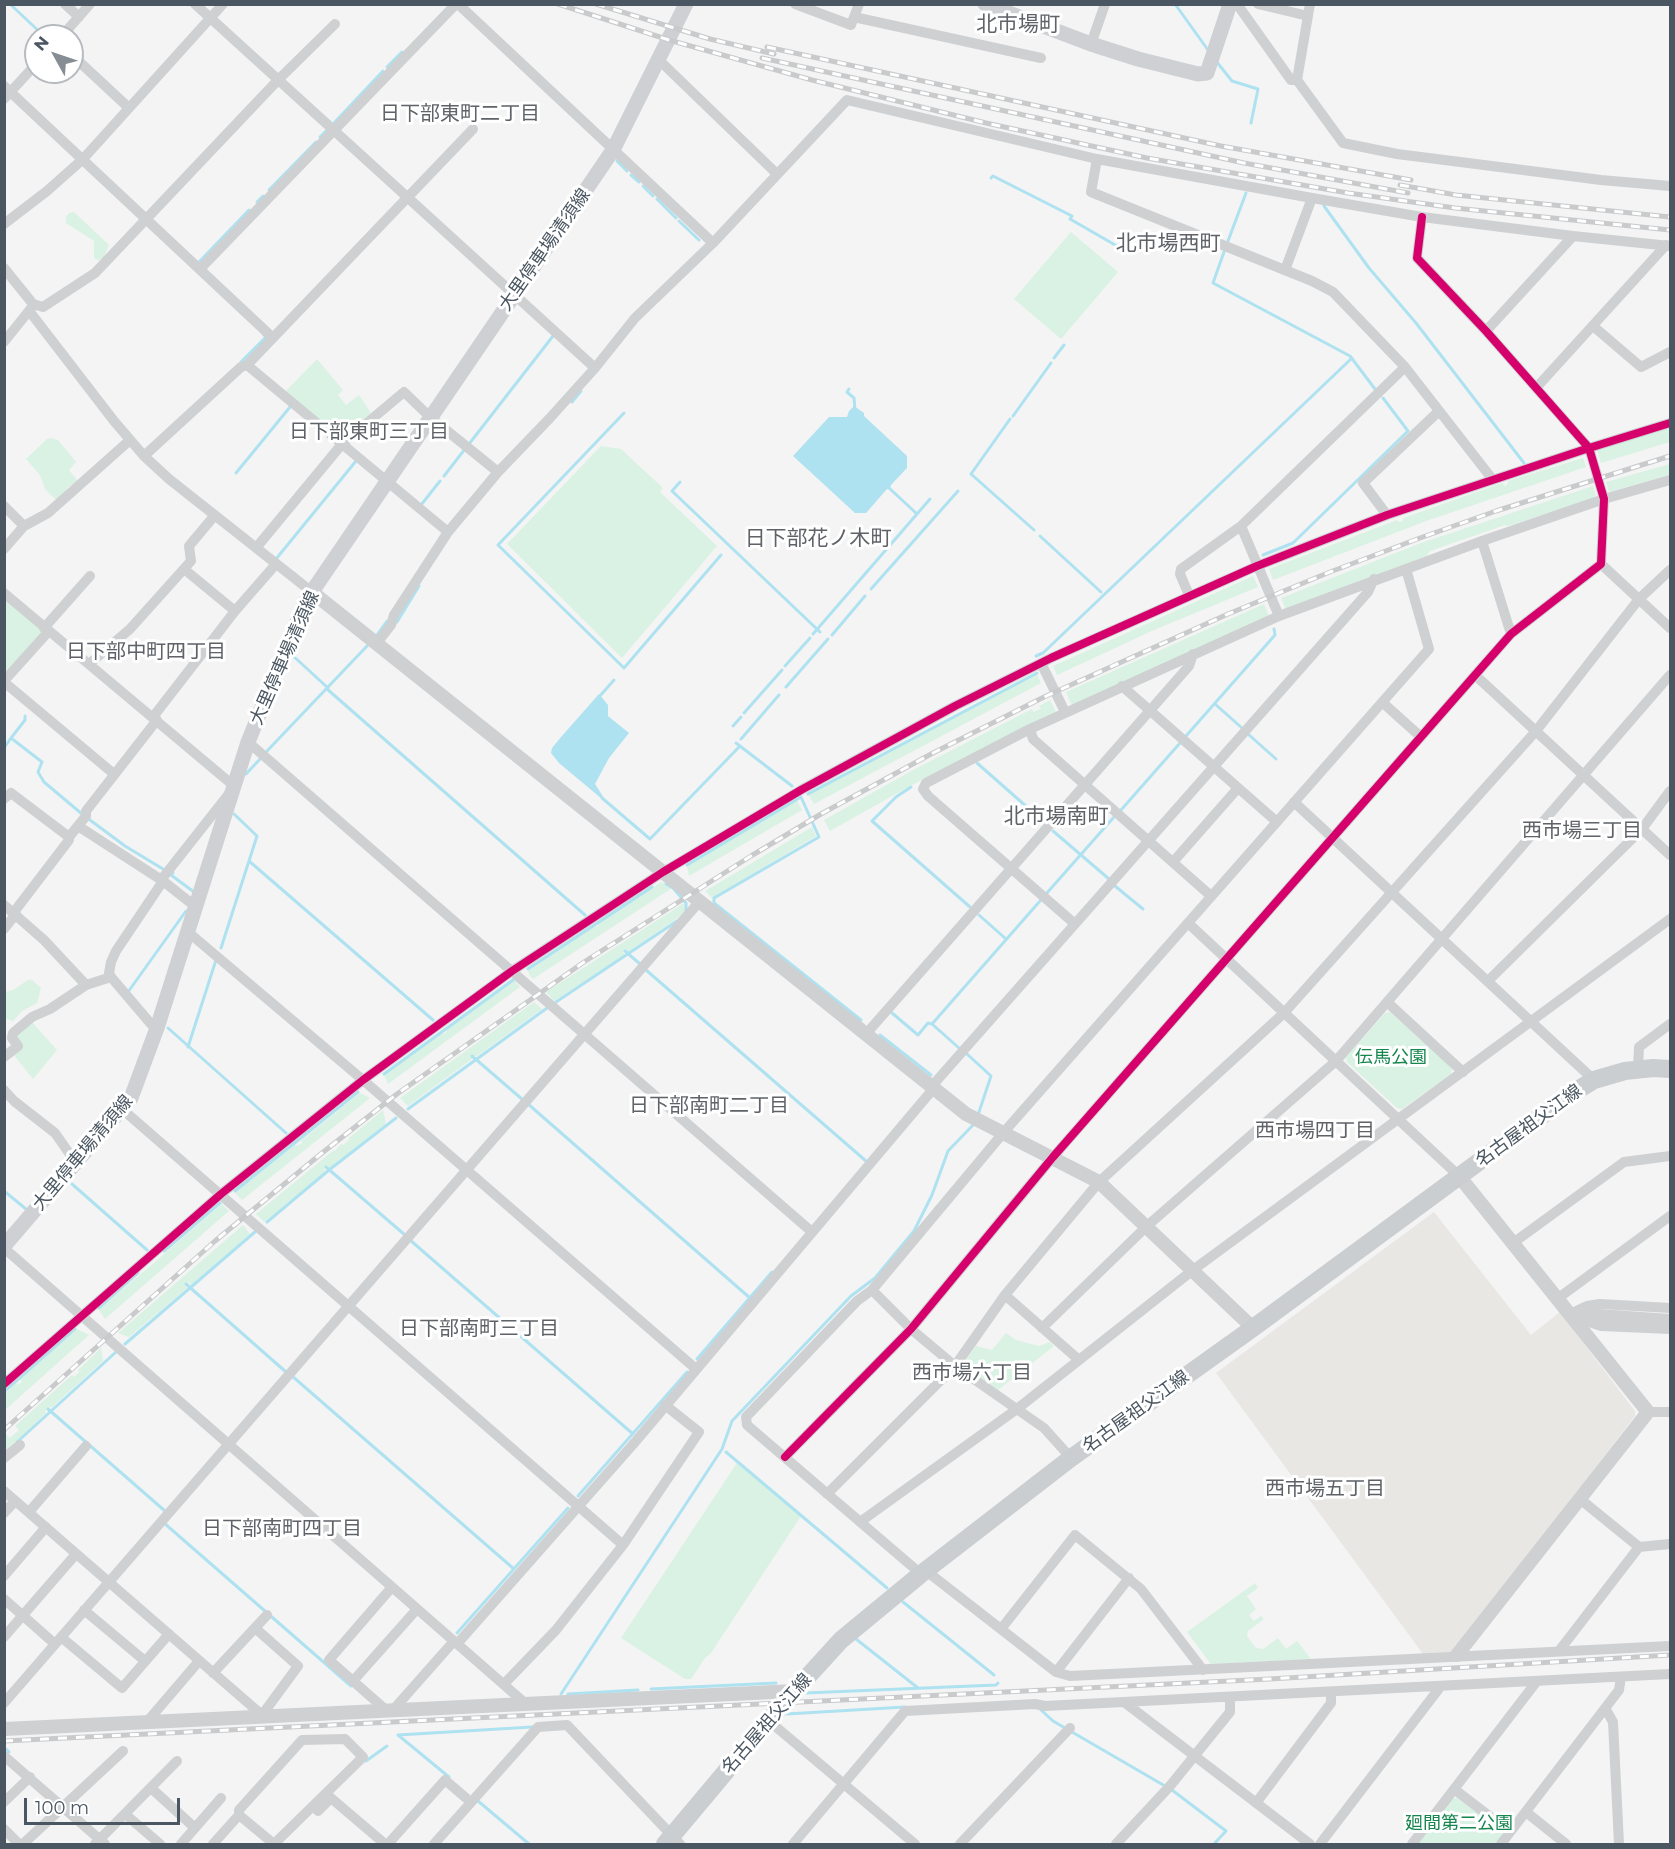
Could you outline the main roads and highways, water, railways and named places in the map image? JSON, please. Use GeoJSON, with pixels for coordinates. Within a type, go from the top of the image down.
{"type":"FeatureCollection","features":[{"type":"Feature","properties":{"kind":"main road","name":"大里停車場清須線"},"geometry":{"type":"LineString","coordinates":[[4,1247],[131,1098],[157,1028],[248,742],[298,620],[312,592],[613,150],[686,4]]}},
{"type":"Feature","properties":{"kind":"main road"},"geometry":{"type":"LineString","coordinates":[[985,4],[1010,9],[1091,44],[1191,74],[1207,73],[1230,4]]}},
{"type":"Feature","properties":{"kind":"main road","name":"名古屋祖父江線"},"geometry":{"type":"LineString","coordinates":[[672,1842],[769,1721],[841,1640],[923,1572],[1071,1458],[1253,1328],[1571,1094],[1594,1080],[1625,1071],[1671,1069]]}},
{"type":"Feature","properties":{"kind":"water"},"geometry":{"type":"Polygon","coordinates":[[[854,406],[907,456],[907,468],[866,513],[855,513],[793,456],[829,417],[847,417],[854,406]]]}},
{"type":"Feature","properties":{"kind":"water"},"geometry":{"type":"Polygon","coordinates":[[[599,694],[608,705],[608,716],[629,733],[609,758],[595,784],[604,798],[602,799],[559,763],[551,753],[552,748],[599,694]]]}},
{"type":"Feature","properties":{"kind":"waterway"},"geometry":{"type":"LineString","coordinates":[[10,4],[31,24]]}},
{"type":"Feature","properties":{"kind":"waterway"},"geometry":{"type":"LineString","coordinates":[[1175,4],[1208,50]]}},
{"type":"Feature","properties":{"kind":"waterway"},"geometry":{"type":"LineString","coordinates":[[387,67],[402,52]]}},
{"type":"Feature","properties":{"kind":"waterway"},"geometry":{"type":"LineString","coordinates":[[1216,61],[1232,81],[1258,89],[1251,123]]}},
{"type":"Feature","properties":{"kind":"waterway"},"geometry":{"type":"LineString","coordinates":[[333,124],[383,71]]}},
{"type":"Feature","properties":{"kind":"waterway"},"geometry":{"type":"LineString","coordinates":[[320,137],[327,130]]}},
{"type":"Feature","properties":{"kind":"waterway"},"geometry":{"type":"LineString","coordinates":[[269,190],[316,142]]}},
{"type":"Feature","properties":{"kind":"waterway"},"geometry":{"type":"LineString","coordinates":[[617,161],[627,171]]}},
{"type":"Feature","properties":{"kind":"waterway"},"geometry":{"type":"LineString","coordinates":[[631,175],[639,182]]}},
{"type":"Feature","properties":{"kind":"waterway"},"geometry":{"type":"LineString","coordinates":[[991,178],[993,176],[1072,216],[1070,219],[1129,253],[1133,247]]}},
{"type":"Feature","properties":{"kind":"waterway"},"geometry":{"type":"LineString","coordinates":[[643,186],[653,196]]}},
{"type":"Feature","properties":{"kind":"waterway"},"geometry":{"type":"LineString","coordinates":[[1228,241],[1246,193]]}},
{"type":"Feature","properties":{"kind":"waterway"},"geometry":{"type":"LineString","coordinates":[[257,202],[263,196]]}},
{"type":"Feature","properties":{"kind":"waterway"},"geometry":{"type":"LineString","coordinates":[[657,199],[676,218]]}},
{"type":"Feature","properties":{"kind":"waterway"},"geometry":{"type":"LineString","coordinates":[[1324,206],[1369,268],[1416,323],[1524,463]]}},
{"type":"Feature","properties":{"kind":"waterway"},"geometry":{"type":"LineString","coordinates":[[199,262],[249,210]]}},
{"type":"Feature","properties":{"kind":"waterway"},"geometry":{"type":"LineString","coordinates":[[679,221],[699,240]]}},
{"type":"Feature","properties":{"kind":"waterway"},"geometry":{"type":"LineString","coordinates":[[1224,252],[1213,283],[1350,356],[1375,389]]}},
{"type":"Feature","properties":{"kind":"waterway"},"geometry":{"type":"LineString","coordinates":[[241,362],[266,337],[264,335]]}},
{"type":"Feature","properties":{"kind":"waterway"},"geometry":{"type":"LineString","coordinates":[[469,444],[553,336]]}},
{"type":"Feature","properties":{"kind":"waterway"},"geometry":{"type":"LineString","coordinates":[[1054,358],[1064,345]]}},
{"type":"Feature","properties":{"kind":"waterway"},"geometry":{"type":"LineString","coordinates":[[1036,656],[1043,653],[1352,358]]}},
{"type":"Feature","properties":{"kind":"waterway"},"geometry":{"type":"LineString","coordinates":[[1013,416],[1051,363]]}},
{"type":"Feature","properties":{"kind":"waterway"},"geometry":{"type":"LineString","coordinates":[[849,389],[847,392],[854,398],[855,410]]}},
{"type":"Feature","properties":{"kind":"waterway"},"geometry":{"type":"LineString","coordinates":[[572,402],[581,391]]}},
{"type":"Feature","properties":{"kind":"waterway"},"geometry":{"type":"LineString","coordinates":[[1263,555],[1293,543],[1408,431],[1383,398]]}},
{"type":"Feature","properties":{"kind":"waterway"},"geometry":{"type":"LineString","coordinates":[[236,473],[290,407]]}},
{"type":"Feature","properties":{"kind":"waterway"},"geometry":{"type":"LineString","coordinates":[[624,413],[498,545],[624,668],[721,555]]}},
{"type":"Feature","properties":{"kind":"waterway"},"geometry":{"type":"LineString","coordinates":[[1010,419],[971,474],[1034,530]]}},
{"type":"Feature","properties":{"kind":"waterway"},"geometry":{"type":"LineString","coordinates":[[444,476],[465,449]]}},
{"type":"Feature","properties":{"kind":"waterway"},"geometry":{"type":"LineString","coordinates":[[276,559],[356,461]]}},
{"type":"Feature","properties":{"kind":"waterway"},"geometry":{"type":"LineString","coordinates":[[421,505],[440,481]]}},
{"type":"Feature","properties":{"kind":"waterway"},"geometry":{"type":"LineString","coordinates":[[680,482],[672,491],[820,632]]}},
{"type":"Feature","properties":{"kind":"waterway"},"geometry":{"type":"LineString","coordinates":[[888,487],[917,514]]}},
{"type":"Feature","properties":{"kind":"waterway"},"geometry":{"type":"LineString","coordinates":[[871,589],[958,491]]}},
{"type":"Feature","properties":{"kind":"waterway"},"geometry":{"type":"LineString","coordinates":[[813,634],[930,499]]}},
{"type":"Feature","properties":{"kind":"waterway"},"geometry":{"type":"LineString","coordinates":[[1040,536],[1101,592]]}},
{"type":"Feature","properties":{"kind":"waterway"},"geometry":{"type":"LineString","coordinates":[[397,622],[419,586]]}},
{"type":"Feature","properties":{"kind":"waterway"},"geometry":{"type":"LineString","coordinates":[[832,635],[865,596]]}},
{"type":"Feature","properties":{"kind":"waterway"},"geometry":{"type":"LineString","coordinates":[[377,635],[387,621]]}},
{"type":"Feature","properties":{"kind":"waterway"},"geometry":{"type":"LineString","coordinates":[[1186,736],[1275,635],[1274,629]]}},
{"type":"Feature","properties":{"kind":"waterway"},"geometry":{"type":"LineString","coordinates":[[785,666],[810,638]]}},
{"type":"Feature","properties":{"kind":"waterway"},"geometry":{"type":"LineString","coordinates":[[786,687],[828,639]]}},
{"type":"Feature","properties":{"kind":"waterway"},"geometry":{"type":"LineString","coordinates":[[267,751],[368,645]]}},
{"type":"Feature","properties":{"kind":"waterway"},"geometry":{"type":"LineString","coordinates":[[291,654],[328,688]]}},
{"type":"Feature","properties":{"kind":"waterway"},"geometry":{"type":"LineString","coordinates":[[744,713],[782,670]]}},
{"type":"Feature","properties":{"kind":"waterway"},"geometry":{"type":"LineString","coordinates":[[808,794],[1037,673]]}},
{"type":"Feature","properties":{"kind":"waterway"},"geometry":{"type":"LineString","coordinates":[[599,697],[614,680]]}},
{"type":"Feature","properties":{"kind":"waterway"},"geometry":{"type":"LineString","coordinates":[[327,689],[585,915]]}},
{"type":"Feature","properties":{"kind":"waterway"},"geometry":{"type":"LineString","coordinates":[[741,739],[779,695]]}},
{"type":"Feature","properties":{"kind":"waterway"},"geometry":{"type":"LineString","coordinates":[[1215,704],[1242,728]]}},
{"type":"Feature","properties":{"kind":"waterway"},"geometry":{"type":"LineString","coordinates":[[25,716],[25,720],[11,738],[42,762],[38,772],[44,782],[82,814]]}},
{"type":"Feature","properties":{"kind":"waterway"},"geometry":{"type":"LineString","coordinates":[[733,726],[741,717]]}},
{"type":"Feature","properties":{"kind":"waterway"},"geometry":{"type":"LineString","coordinates":[[1248,734],[1276,759]]}},
{"type":"Feature","properties":{"kind":"waterway"},"geometry":{"type":"LineString","coordinates":[[4,748],[11,738]]}},
{"type":"Feature","properties":{"kind":"waterway"},"geometry":{"type":"LineString","coordinates":[[736,743],[792,786]]}},
{"type":"Feature","properties":{"kind":"waterway"},"geometry":{"type":"LineString","coordinates":[[1121,810],[1180,743]]}},
{"type":"Feature","properties":{"kind":"waterway"},"geometry":{"type":"LineString","coordinates":[[602,798],[650,839],[740,746]]}},
{"type":"Feature","properties":{"kind":"waterway"},"geometry":{"type":"LineString","coordinates":[[246,774],[261,758]]}},
{"type":"Feature","properties":{"kind":"waterway"},"geometry":{"type":"LineString","coordinates":[[977,763],[1044,822]]}},
{"type":"Feature","properties":{"kind":"waterway"},"geometry":{"type":"LineString","coordinates":[[911,787],[896,797],[872,821],[970,907]]}},
{"type":"Feature","properties":{"kind":"waterway"},"geometry":{"type":"LineString","coordinates":[[687,865],[801,797],[819,837],[714,898],[714,903],[861,1020]]}},
{"type":"Feature","properties":{"kind":"waterway"},"geometry":{"type":"LineString","coordinates":[[221,948],[257,836],[234,814]]}},
{"type":"Feature","properties":{"kind":"waterway"},"geometry":{"type":"LineString","coordinates":[[1046,894],[1114,817]]}},
{"type":"Feature","properties":{"kind":"waterway"},"geometry":{"type":"LineString","coordinates":[[90,820],[125,846],[163,869]]}},
{"type":"Feature","properties":{"kind":"waterway"},"geometry":{"type":"LineString","coordinates":[[1053,831],[1109,879]]}},
{"type":"Feature","properties":{"kind":"waterway"},"geometry":{"type":"LineString","coordinates":[[249,861],[433,1020]]}},
{"type":"Feature","properties":{"kind":"waterway"},"geometry":{"type":"LineString","coordinates":[[173,873],[171,875],[194,892]]}},
{"type":"Feature","properties":{"kind":"waterway"},"geometry":{"type":"LineString","coordinates":[[666,884],[673,888],[686,903],[686,913]]}},
{"type":"Feature","properties":{"kind":"waterway"},"geometry":{"type":"LineString","coordinates":[[1115,886],[1143,909]]}},
{"type":"Feature","properties":{"kind":"waterway"},"geometry":{"type":"LineString","coordinates":[[528,969],[652,887]]}},
{"type":"Feature","properties":{"kind":"waterway"},"geometry":{"type":"LineString","coordinates":[[959,1048],[932,1024],[1040,901]]}},
{"type":"Feature","properties":{"kind":"waterway"},"geometry":{"type":"LineString","coordinates":[[128,992],[186,911]]}},
{"type":"Feature","properties":{"kind":"waterway"},"geometry":{"type":"LineString","coordinates":[[979,915],[1006,939]]}},
{"type":"Feature","properties":{"kind":"waterway"},"geometry":{"type":"LineString","coordinates":[[556,1002],[677,921]]}},
{"type":"Feature","properties":{"kind":"waterway"},"geometry":{"type":"LineString","coordinates":[[625,951],[640,964]]}},
{"type":"Feature","properties":{"kind":"waterway"},"geometry":{"type":"LineString","coordinates":[[188,1047],[216,960]]}},
{"type":"Feature","properties":{"kind":"waterway"},"geometry":{"type":"LineString","coordinates":[[646,970],[866,1161]]}},
{"type":"Feature","properties":{"kind":"waterway"},"geometry":{"type":"LineString","coordinates":[[384,1074],[513,980]]}},
{"type":"Feature","properties":{"kind":"waterway"},"geometry":{"type":"LineString","coordinates":[[408,1109],[547,1008]]}},
{"type":"Feature","properties":{"kind":"waterway"},"geometry":{"type":"LineString","coordinates":[[892,1013],[918,1035],[928,1023],[932,1024]]}},
{"type":"Feature","properties":{"kind":"waterway"},"geometry":{"type":"LineString","coordinates":[[168,1028],[286,1133]]}},
{"type":"Feature","properties":{"kind":"waterway"},"geometry":{"type":"LineString","coordinates":[[880,1035],[931,1075]]}},
{"type":"Feature","properties":{"kind":"waterway"},"geometry":{"type":"LineString","coordinates":[[967,1054],[991,1076],[979,1112]]}},
{"type":"Feature","properties":{"kind":"waterway"},"geometry":{"type":"LineString","coordinates":[[472,1056],[523,1100]]}},
{"type":"Feature","properties":{"kind":"waterway"},"geometry":{"type":"LineString","coordinates":[[235,1191],[358,1092]]}},
{"type":"Feature","properties":{"kind":"waterway"},"geometry":{"type":"LineString","coordinates":[[528,1104],[750,1298]]}},
{"type":"Feature","properties":{"kind":"waterway"},"geometry":{"type":"LineString","coordinates":[[267,1222],[396,1118]]}},
{"type":"Feature","properties":{"kind":"waterway"},"geometry":{"type":"LineString","coordinates":[[561,1694],[722,1449],[732,1421],[851,1296],[875,1278],[914,1231],[932,1195],[948,1151],[973,1125]]}},
{"type":"Feature","properties":{"kind":"waterway"},"geometry":{"type":"LineString","coordinates":[[326,1167],[405,1235]]}},
{"type":"Feature","properties":{"kind":"waterway"},"geometry":{"type":"LineString","coordinates":[[72,1184],[147,1250]]}},
{"type":"Feature","properties":{"kind":"waterway"},"geometry":{"type":"LineString","coordinates":[[4,1191],[26,1209]]}},
{"type":"Feature","properties":{"kind":"waterway"},"geometry":{"type":"LineString","coordinates":[[164,1251],[220,1203]]}},
{"type":"Feature","properties":{"kind":"waterway"},"geometry":{"type":"LineString","coordinates":[[125,1344],[256,1231]]}},
{"type":"Feature","properties":{"kind":"waterway"},"geometry":{"type":"LineString","coordinates":[[410,1240],[633,1434]]}},
{"type":"Feature","properties":{"kind":"waterway"},"geometry":{"type":"LineString","coordinates":[[697,1359],[772,1272]]}},
{"type":"Feature","properties":{"kind":"waterway"},"geometry":{"type":"LineString","coordinates":[[99,1308],[138,1273]]}},
{"type":"Feature","properties":{"kind":"waterway"},"geometry":{"type":"LineString","coordinates":[[186,1284],[286,1372]]}},
{"type":"Feature","properties":{"kind":"waterway"},"geometry":{"type":"LineString","coordinates":[[4,1392],[75,1329]]}},
{"type":"Feature","properties":{"kind":"waterway"},"geometry":{"type":"LineString","coordinates":[[17,1442],[116,1352]]}},
{"type":"Feature","properties":{"kind":"waterway"},"geometry":{"type":"LineString","coordinates":[[578,1496],[687,1372]]}},
{"type":"Feature","properties":{"kind":"waterway"},"geometry":{"type":"LineString","coordinates":[[292,1376],[514,1569]]}},
{"type":"Feature","properties":{"kind":"waterway"},"geometry":{"type":"LineString","coordinates":[[48,1409],[165,1511]]}},
{"type":"Feature","properties":{"kind":"waterway"},"geometry":{"type":"LineString","coordinates":[[726,1452],[887,1588]]}},
{"type":"Feature","properties":{"kind":"waterway"},"geometry":{"type":"LineString","coordinates":[[457,1633],[568,1508]]}},
{"type":"Feature","properties":{"kind":"waterway"},"geometry":{"type":"LineString","coordinates":[[164,1523],[351,1686]]}},
{"type":"Feature","properties":{"kind":"waterway"},"geometry":{"type":"LineString","coordinates":[[903,1602],[994,1675]]}},
{"type":"Feature","properties":{"kind":"waterway"},"geometry":{"type":"LineString","coordinates":[[856,1639],[918,1688]]}},
{"type":"Feature","properties":{"kind":"waterway"},"geometry":{"type":"LineString","coordinates":[[651,1689],[776,1683]]}},
{"type":"Feature","properties":{"kind":"waterway"},"geometry":{"type":"LineString","coordinates":[[805,1693],[996,1685],[998,1683]]}},
{"type":"Feature","properties":{"kind":"waterway"},"geometry":{"type":"LineString","coordinates":[[568,1694],[638,1690]]}},
{"type":"Feature","properties":{"kind":"waterway"},"geometry":{"type":"LineString","coordinates":[[787,1714],[905,1707]]}},
{"type":"Feature","properties":{"kind":"waterway"},"geometry":{"type":"LineString","coordinates":[[1040,1709],[1065,1728]]}},
{"type":"Feature","properties":{"kind":"waterway"},"geometry":{"type":"LineString","coordinates":[[449,1777],[398,1735],[532,1727]]}},
{"type":"Feature","properties":{"kind":"waterway"},"geometry":{"type":"LineString","coordinates":[[1072,1732],[1165,1786]]}},
{"type":"Feature","properties":{"kind":"waterway"},"geometry":{"type":"LineString","coordinates":[[366,1761],[387,1746]]}},
{"type":"Feature","properties":{"kind":"waterway"},"geometry":{"type":"LineString","coordinates":[[6,1749],[9,1752]]}},
{"type":"Feature","properties":{"kind":"waterway"},"geometry":{"type":"LineString","coordinates":[[1172,1790],[1226,1831],[1214,1844]]}},
{"type":"Feature","properties":{"kind":"waterway"},"geometry":{"type":"LineString","coordinates":[[478,1801],[529,1844]]}},
{"type":"Feature","properties":{"kind":"railway"},"geometry":{"type":"LineString","coordinates":[[558,4],[669,40],[812,80],[986,123],[1147,158],[1348,193],[1455,208],[1670,230]]}},
{"type":"Feature","properties":{"kind":"railway"},"geometry":{"type":"LineString","coordinates":[[596,4],[710,39],[774,54]]}},
{"type":"Feature","properties":{"kind":"railway"},"geometry":{"type":"LineString","coordinates":[[767,47],[1221,146],[1411,180]]}},
{"type":"Feature","properties":{"kind":"railway"},"geometry":{"type":"LineString","coordinates":[[762,58],[1244,163],[1408,193]]}},
{"type":"Feature","properties":{"kind":"railway"},"geometry":{"type":"LineString","coordinates":[[1400,185],[1456,195],[1670,217]]}},
{"type":"Feature","properties":{"kind":"railway"},"geometry":{"type":"LineString","coordinates":[[4,1430],[215,1241],[397,1094],[584,962],[821,814],[933,753],[1044,697],[1228,614],[1420,538],[1496,511],[1670,456]]}},
{"type":"Feature","properties":{"kind":"railway"},"geometry":{"type":"LineString","coordinates":[[4,1741],[1270,1679],[1670,1655]]}},
{"type":"Feature","properties":{"kind":"district","name":"北市場町"},"geometry":{"type":"Point","coordinates":[1018,25]}},
{"type":"Feature","properties":{"kind":"district","name":"日下部東町二丁目"},"geometry":{"type":"Point","coordinates":[460,114]}},
{"type":"Feature","properties":{"kind":"district","name":"北市場西町"},"geometry":{"type":"Point","coordinates":[1168,244]}},
{"type":"Feature","properties":{"kind":"district","name":"日下部東町三丁目"},"geometry":{"type":"Point","coordinates":[369,432]}},
{"type":"Feature","properties":{"kind":"district","name":"日下部花ノ木町"},"geometry":{"type":"Point","coordinates":[818,539]}},
{"type":"Feature","properties":{"kind":"district","name":"日下部中町四丁目"},"geometry":{"type":"Point","coordinates":[146,652]}},
{"type":"Feature","properties":{"kind":"district","name":"北市場南町"},"geometry":{"type":"Point","coordinates":[1056,817]}},
{"type":"Feature","properties":{"kind":"district","name":"西市場三丁目"},"geometry":{"type":"Point","coordinates":[1582,831]}},
{"type":"Feature","properties":{"kind":"district","name":"日下部南町二丁目"},"geometry":{"type":"Point","coordinates":[709,1106]}},
{"type":"Feature","properties":{"kind":"district","name":"西市場四丁目"},"geometry":{"type":"Point","coordinates":[1315,1131]}},
{"type":"Feature","properties":{"kind":"district","name":"日下部南町三丁目"},"geometry":{"type":"Point","coordinates":[479,1329]}},
{"type":"Feature","properties":{"kind":"district","name":"西市場六丁目"},"geometry":{"type":"Point","coordinates":[972,1373]}},
{"type":"Feature","properties":{"kind":"district","name":"西市場五丁目"},"geometry":{"type":"Point","coordinates":[1325,1489]}},
{"type":"Feature","properties":{"kind":"district","name":"日下部南町四丁目"},"geometry":{"type":"Point","coordinates":[282,1529]}},
{"type":"Feature","properties":{"kind":"park label","name":"伝馬公園"},"geometry":{"type":"Point","coordinates":[1391,1058]}},
{"type":"Feature","properties":{"kind":"park label","name":"廻間第二公園"},"geometry":{"type":"Point","coordinates":[1459,1824]}}]}
